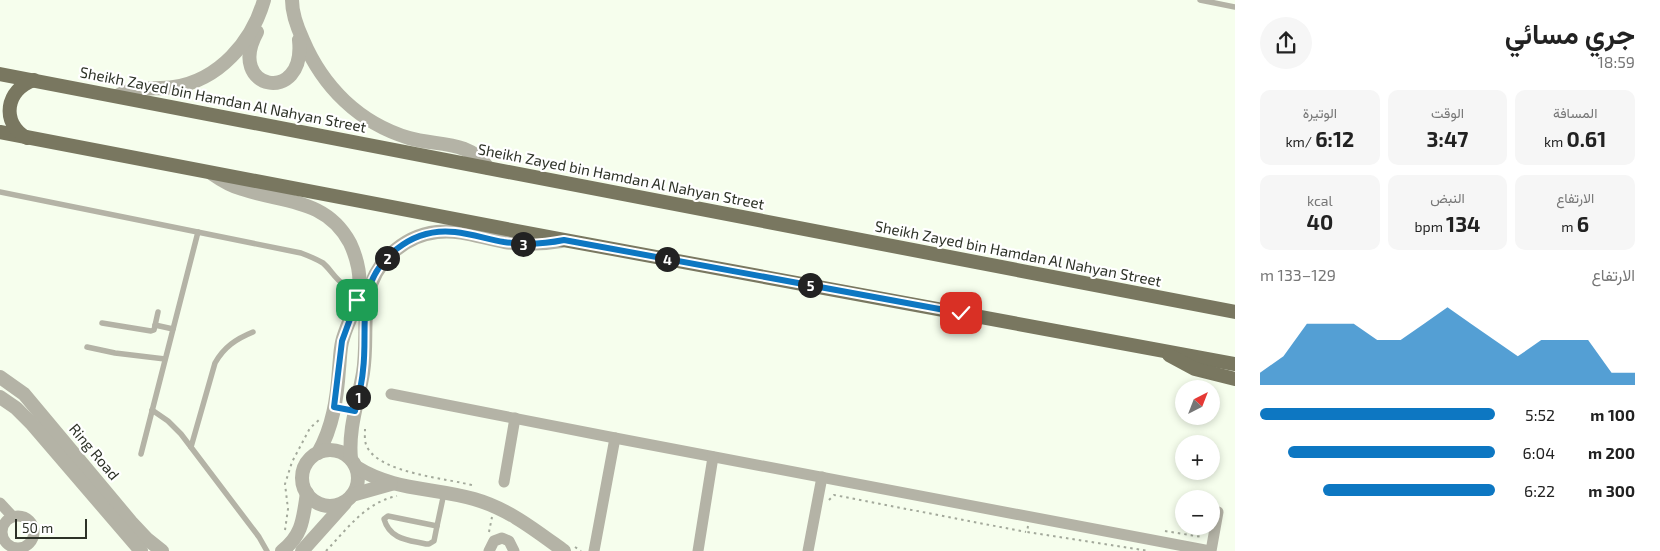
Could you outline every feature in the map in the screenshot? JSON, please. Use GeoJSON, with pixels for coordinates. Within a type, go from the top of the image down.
{"type":"FeatureCollection","features":[{"type":"Feature","properties":{"kind":"main road","name":"Sheikh Zayed bin Hamdan Al Nahyan Street"},"geometry":{"type":"LineString","coordinates":[[0,74],[1235,312]]}},
{"type":"Feature","properties":{"kind":"main road"},"geometry":{"type":"LineString","coordinates":[[28,138],[14,127],[10,109],[13,96],[17,90],[34,80]]}},
{"type":"Feature","properties":{"kind":"main road"},"geometry":{"type":"LineString","coordinates":[[0,132],[564,240],[1235,364]]}},
{"type":"Feature","properties":{"kind":"main road"},"geometry":{"type":"LineString","coordinates":[[1194,304],[1235,303]]}},
{"type":"Feature","properties":{"kind":"main road"},"geometry":{"type":"LineString","coordinates":[[1160,350],[1195,368],[1235,379]]}},
{"type":"Feature","properties":{"kind":"street"},"geometry":{"type":"LineString","coordinates":[[262,5],[261,21],[250,48],[249,56],[252,71],[263,81],[277,83],[291,75],[297,68],[300,50],[292,0]]}},
{"type":"Feature","properties":{"kind":"street"},"geometry":{"type":"LineString","coordinates":[[117,96],[135,89],[173,87],[188,84],[214,72],[233,55],[253,27],[262,5]]}},
{"type":"Feature","properties":{"kind":"street"},"geometry":{"type":"LineString","coordinates":[[297,28],[309,55],[328,84],[360,114],[382,128],[409,138],[470,150],[478,155],[488,168]]}},
{"type":"Feature","properties":{"kind":"street"},"geometry":{"type":"LineString","coordinates":[[211,173],[239,189],[304,204],[326,216],[344,234],[353,249],[358,266],[357,300],[342,341],[333,414],[327,437],[318,453]]}},
{"type":"Feature","properties":{"kind":"street"},"geometry":{"type":"LineString","coordinates":[[282,551],[298,545],[350,498],[358,482],[350,443],[363,373],[365,312],[368,292],[380,265],[399,247],[421,236],[445,232],[461,233],[516,244],[540,244],[564,240]]}},
{"type":"Feature","properties":{"kind":"street","name":"Ring Road"},"geometry":{"type":"LineString","coordinates":[[0,377],[24,394],[131,522],[162,551]]}},
{"type":"Feature","properties":{"kind":"street"},"geometry":{"type":"LineString","coordinates":[[391,394],[1211,551],[1214,535]]}},
{"type":"Feature","properties":{"kind":"street","name":"Ring Road"},"geometry":{"type":"LineString","coordinates":[[0,397],[16,408],[31,423],[141,551]]}},
{"type":"Feature","properties":{"kind":"street"},"geometry":{"type":"LineString","coordinates":[[333,414],[355,411]]}},
{"type":"Feature","properties":{"kind":"street"},"geometry":{"type":"LineString","coordinates":[[504,482],[515,418]]}},
{"type":"Feature","properties":{"kind":"street"},"geometry":{"type":"LineString","coordinates":[[594,551],[615,438]]}},
{"type":"Feature","properties":{"kind":"street"},"geometry":{"type":"LineString","coordinates":[[392,484],[350,498],[333,506],[326,506],[312,499],[307,493],[303,485],[303,475],[305,466],[310,458],[326,450],[336,451],[344,454],[373,477],[392,484],[473,499],[510,513],[527,523],[564,551]]}},
{"type":"Feature","properties":{"kind":"street"},"geometry":{"type":"LineString","coordinates":[[698,551],[713,457]]}},
{"type":"Feature","properties":{"kind":"street"},"geometry":{"type":"LineString","coordinates":[[808,551],[822,477]]}},
{"type":"Feature","properties":{"kind":"street"},"geometry":{"type":"LineString","coordinates":[[298,545],[307,493]]}},
{"type":"Feature","properties":{"kind":"street"},"geometry":{"type":"LineString","coordinates":[[0,503],[13,517]]}},
{"type":"Feature","properties":{"kind":"street"},"geometry":{"type":"LineString","coordinates":[[490,551],[494,541],[502,538],[509,541],[514,551]]}},
{"type":"Feature","properties":{"kind":"lane"},"geometry":{"type":"LineString","coordinates":[[1200,0],[1235,7]]}},
{"type":"Feature","properties":{"kind":"lane"},"geometry":{"type":"LineString","coordinates":[[0,192],[301,253],[323,263],[343,284],[352,286],[359,283]]}},
{"type":"Feature","properties":{"kind":"lane"},"geometry":{"type":"LineString","coordinates":[[141,454],[198,232]]}},
{"type":"Feature","properties":{"kind":"lane"},"geometry":{"type":"LineString","coordinates":[[102,323],[148,332],[154,330],[158,312]]}},
{"type":"Feature","properties":{"kind":"lane"},"geometry":{"type":"LineString","coordinates":[[155,325],[173,329]]}},
{"type":"Feature","properties":{"kind":"lane"},"geometry":{"type":"LineString","coordinates":[[191,447],[215,363],[222,351],[232,342],[253,332]]}},
{"type":"Feature","properties":{"kind":"lane"},"geometry":{"type":"LineString","coordinates":[[87,347],[116,353],[165,359]]}},
{"type":"Feature","properties":{"kind":"lane"},"geometry":{"type":"LineString","coordinates":[[152,410],[175,428],[191,447],[259,537],[267,551]]}},
{"type":"Feature","properties":{"kind":"lane"},"geometry":{"type":"LineString","coordinates":[[437,526],[388,516],[384,520],[395,536],[429,544],[434,541],[444,493]]}},
{"type":"Feature","properties":{"kind":"path"},"geometry":{"type":"LineString","coordinates":[[298,545],[285,532],[288,508],[285,484],[292,462],[310,428],[320,419],[333,414]]}},
{"type":"Feature","properties":{"kind":"path"},"geometry":{"type":"LineString","coordinates":[[352,426],[365,429],[364,438],[366,446],[375,457],[413,473]]}},
{"type":"Feature","properties":{"kind":"path"},"geometry":{"type":"LineString","coordinates":[[828,508],[829,499],[834,494],[1027,532]]}},
{"type":"Feature","properties":{"kind":"route"},"geometry":{"type":"LineString","coordinates":[[357,300],[340,350],[340,368],[334,407],[355,411],[363,373],[366,302],[375,274],[380,265],[406,242],[437,232],[461,233],[516,244],[540,244],[564,240],[961,313]]}}]}
